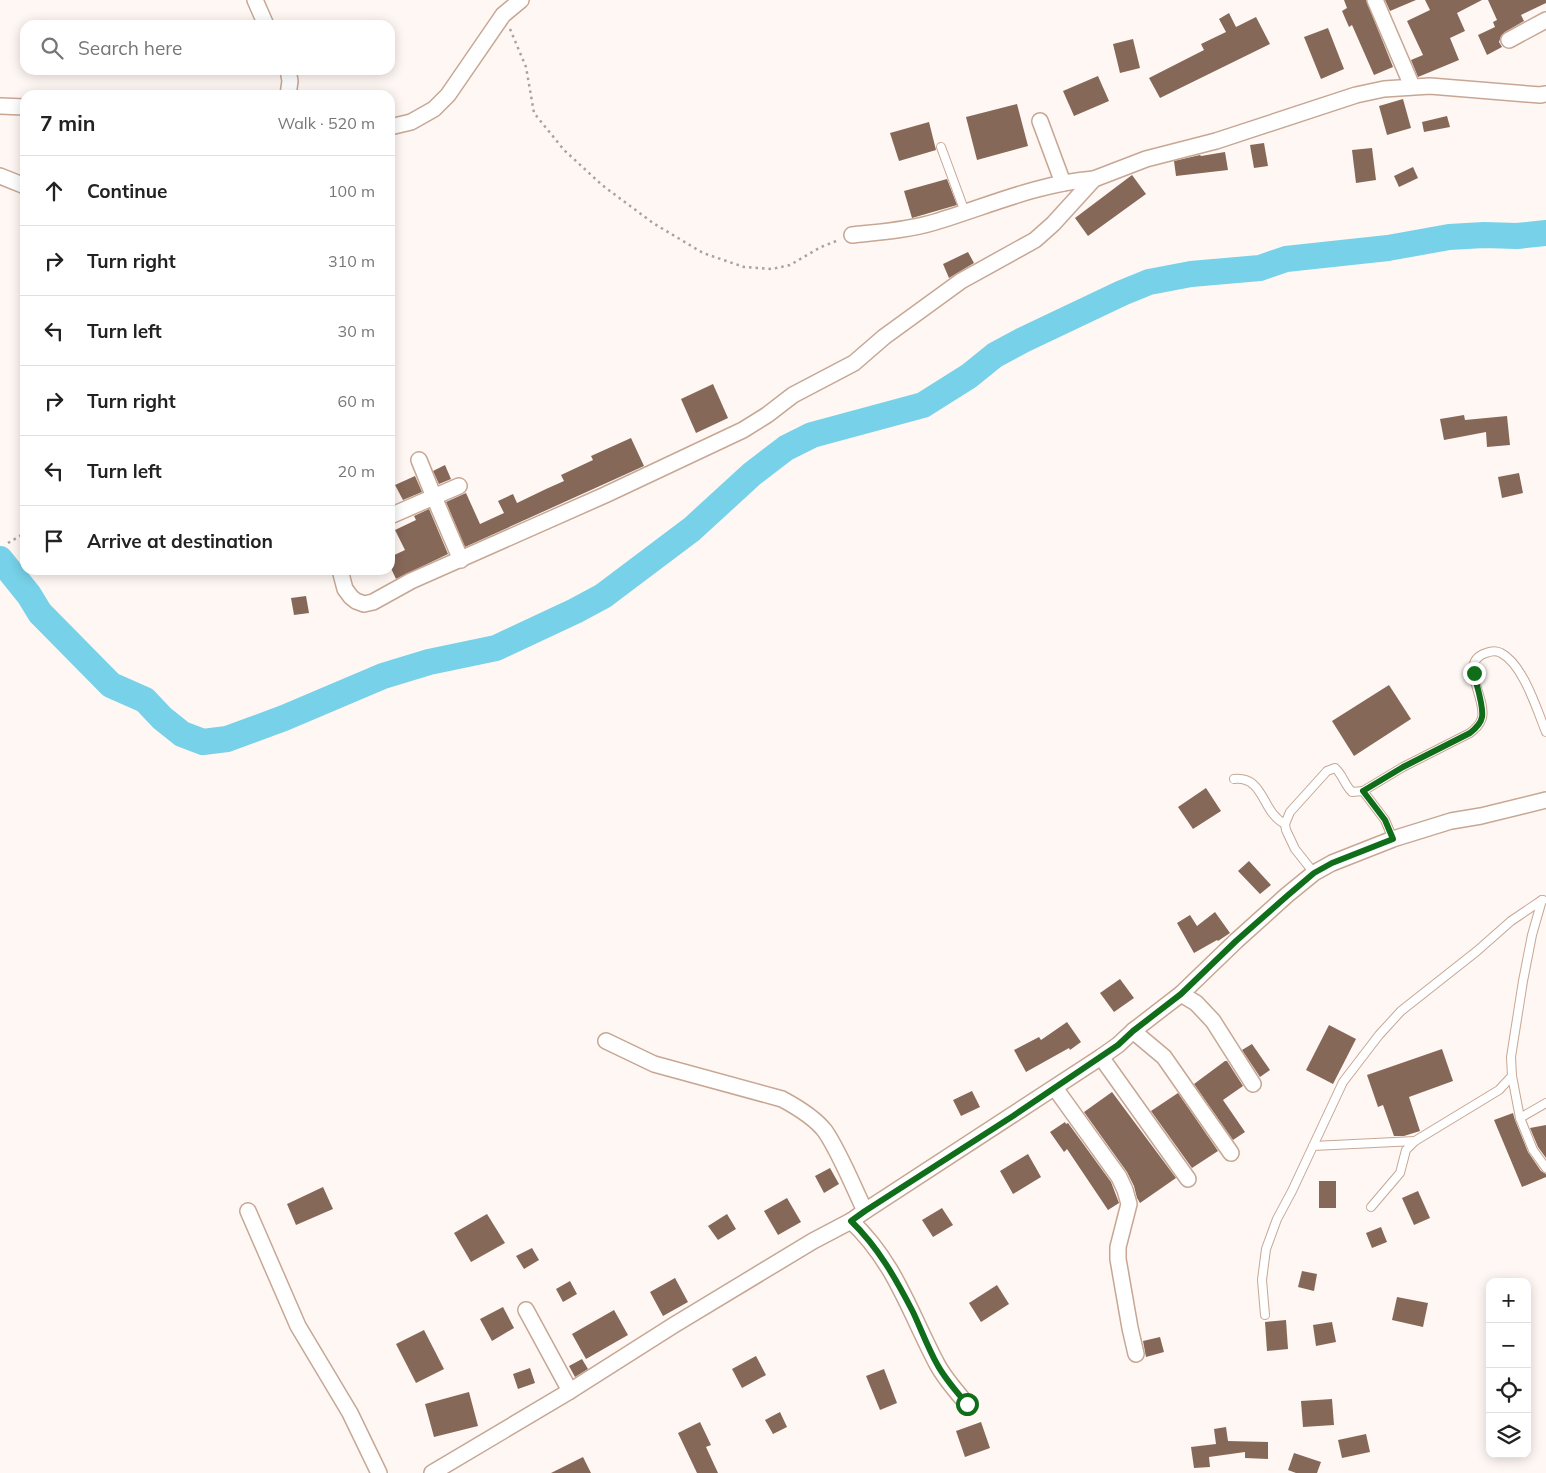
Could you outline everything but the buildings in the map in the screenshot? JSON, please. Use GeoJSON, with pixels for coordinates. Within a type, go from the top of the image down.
{"type":"FeatureCollection","features":[{"type":"Feature","properties":{"kind":"street"},"geometry":{"type":"LineString","coordinates":[[255,0],[264,20]]}},
{"type":"Feature","properties":{"kind":"street"},"geometry":{"type":"LineString","coordinates":[[395,126],[411,122],[424,116],[448,96],[503,15],[521,0]]}},
{"type":"Feature","properties":{"kind":"street"},"geometry":{"type":"LineString","coordinates":[[1375,0],[1412,86]]}},
{"type":"Feature","properties":{"kind":"street"},"geometry":{"type":"LineString","coordinates":[[1509,40],[1546,20]]}},
{"type":"Feature","properties":{"kind":"street"},"geometry":{"type":"LineString","coordinates":[[289,75],[289,90]]}},
{"type":"Feature","properties":{"kind":"street"},"geometry":{"type":"LineString","coordinates":[[852,236],[933,223],[1031,190],[1075,180],[1094,179],[1146,159],[1255,129],[1356,95],[1384,88],[1439,87],[1546,94]]}},
{"type":"Feature","properties":{"kind":"street"},"geometry":{"type":"LineString","coordinates":[[0,106],[20,107]]}},
{"type":"Feature","properties":{"kind":"street"},"geometry":{"type":"LineString","coordinates":[[1040,121],[1063,183]]}},
{"type":"Feature","properties":{"kind":"street"},"geometry":{"type":"LineString","coordinates":[[0,176],[20,184]]}},
{"type":"Feature","properties":{"kind":"street"},"geometry":{"type":"LineString","coordinates":[[341,575],[345,589],[356,601],[364,604],[373,602],[411,581],[605,495],[744,430],[793,395],[854,364],[884,337],[961,281],[1035,240],[1053,224],[1094,179]]}},
{"type":"Feature","properties":{"kind":"street"},"geometry":{"type":"LineString","coordinates":[[419,460],[461,560]]}},
{"type":"Feature","properties":{"kind":"street"},"geometry":{"type":"LineString","coordinates":[[395,514],[459,486]]}},
{"type":"Feature","properties":{"kind":"street"},"geometry":{"type":"LineString","coordinates":[[432,1473],[570,1391],[674,1324],[813,1241],[851,1221],[1101,1057],[1181,994],[1236,941],[1314,873],[1332,863],[1393,839],[1450,821],[1482,816],[1546,800]]}},
{"type":"Feature","properties":{"kind":"street"},"geometry":{"type":"LineString","coordinates":[[1181,994],[1196,1003],[1213,1021],[1253,1084]]}},
{"type":"Feature","properties":{"kind":"street"},"geometry":{"type":"LineString","coordinates":[[1133,1031],[1164,1057],[1231,1153]]}},
{"type":"Feature","properties":{"kind":"street"},"geometry":{"type":"LineString","coordinates":[[606,1041],[654,1064],[782,1099],[801,1109],[824,1130],[865,1211]]}},
{"type":"Feature","properties":{"kind":"street"},"geometry":{"type":"LineString","coordinates":[[1101,1057],[1188,1179]]}},
{"type":"Feature","properties":{"kind":"street"},"geometry":{"type":"LineString","coordinates":[[1055,1088],[1119,1177],[1125,1190],[1128,1204],[1118,1247],[1118,1259],[1136,1354]]}},
{"type":"Feature","properties":{"kind":"street"},"geometry":{"type":"LineString","coordinates":[[248,1211],[298,1326],[350,1413],[379,1473]]}},
{"type":"Feature","properties":{"kind":"street"},"geometry":{"type":"LineString","coordinates":[[851,1221],[865,1234],[883,1258],[913,1312],[937,1365],[946,1380],[967,1404]]}},
{"type":"Feature","properties":{"kind":"street"},"geometry":{"type":"LineString","coordinates":[[526,1310],[570,1391]]}},
{"type":"Feature","properties":{"kind":"lane"},"geometry":{"type":"LineString","coordinates":[[941,148],[965,212]]}},
{"type":"Feature","properties":{"kind":"lane"},"geometry":{"type":"LineString","coordinates":[[1314,873],[1295,849],[1286,830],[1285,824],[1290,812],[1327,771],[1335,768],[1342,774],[1346,786],[1352,792],[1363,791],[1403,767],[1470,733],[1478,725],[1482,717],[1473,666],[1481,654],[1497,651],[1510,659],[1523,677],[1546,732]]}},
{"type":"Feature","properties":{"kind":"lane"},"geometry":{"type":"LineString","coordinates":[[1234,779],[1243,778],[1253,783],[1271,813],[1278,821],[1285,824]]}},
{"type":"Feature","properties":{"kind":"lane"},"geometry":{"type":"LineString","coordinates":[[1363,791],[1385,820],[1393,839]]}},
{"type":"Feature","properties":{"kind":"lane"},"geometry":{"type":"LineString","coordinates":[[1544,900],[1532,935],[1511,1057],[1512,1076],[1520,1118],[1533,1150],[1546,1168]]}},
{"type":"Feature","properties":{"kind":"lane"},"geometry":{"type":"LineString","coordinates":[[1265,1315],[1262,1280],[1266,1249],[1277,1219],[1292,1191],[1342,1082],[1379,1035],[1401,1011],[1477,951],[1511,921],[1544,900]]}},
{"type":"Feature","properties":{"kind":"lane"},"geometry":{"type":"LineString","coordinates":[[1371,1207],[1400,1174],[1406,1150],[1415,1141],[1499,1090],[1512,1076]]}},
{"type":"Feature","properties":{"kind":"lane"},"geometry":{"type":"LineString","coordinates":[[1520,1118],[1546,1103]]}},
{"type":"Feature","properties":{"kind":"lane"},"geometry":{"type":"LineString","coordinates":[[1313,1146],[1415,1141]]}},
{"type":"Feature","properties":{"kind":"path"},"geometry":{"type":"LineString","coordinates":[[503,15],[526,67],[534,113],[564,150],[602,185],[653,223],[703,253],[744,267],[772,270],[790,266],[821,247],[852,236]]}},
{"type":"Feature","properties":{"kind":"path"},"geometry":{"type":"LineString","coordinates":[[8,543],[20,536]]}},
{"type":"Feature","properties":{"kind":"waterway"},"geometry":{"type":"LineString","coordinates":[[0,559],[29,595],[40,613],[111,685],[145,700],[162,718],[182,734],[203,742],[227,739],[284,718],[383,676],[429,662],[496,648],[575,611],[603,596],[692,529],[752,474],[786,448],[812,435],[923,405],[969,376],[995,355],[1122,293],[1149,282],[1191,274],[1260,268],[1286,259],[1388,248],[1449,237],[1517,236],[1546,233]]}},
{"type":"Feature","properties":{"kind":"route"},"geometry":{"type":"LineString","coordinates":[[967,1404],[946,1380],[937,1365],[913,1312],[883,1258],[865,1234],[851,1221],[1118,1045],[1181,994],[1206,972],[1236,941],[1314,873],[1332,863],[1393,839],[1385,820],[1363,791],[1403,767],[1460,739],[1478,725],[1482,717],[1474,673]]}}]}
